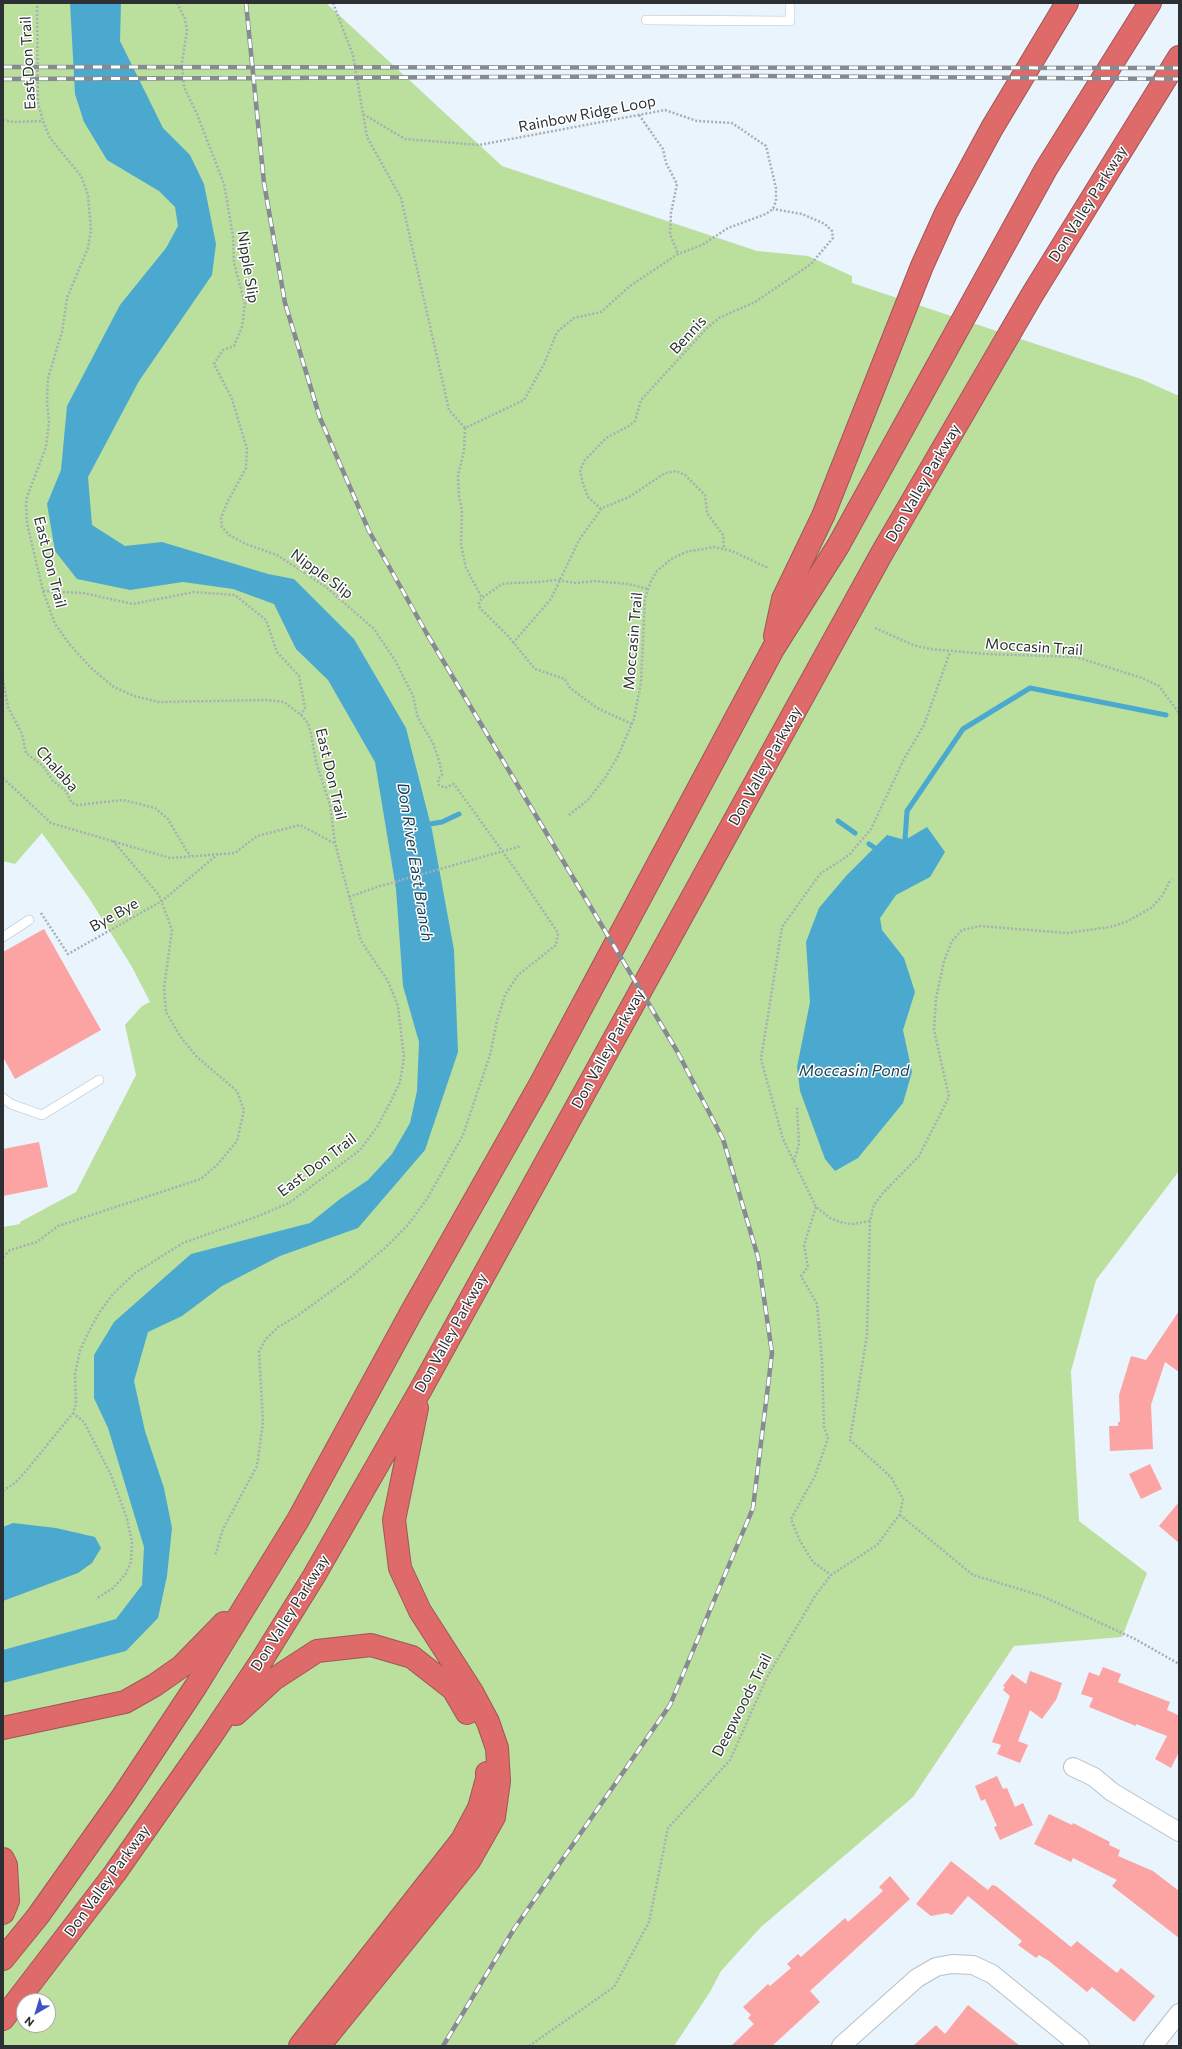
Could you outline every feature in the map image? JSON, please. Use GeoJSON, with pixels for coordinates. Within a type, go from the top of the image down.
{"type":"FeatureCollection","features":[{"type":"Feature","properties":{"kind":"highway"},"geometry":{"type":"LineString","coordinates":[[773,649],[783,599],[823,516],[922,266],[946,213],[992,128],[1067,3]]}},
{"type":"Feature","properties":{"kind":"highway"},"geometry":{"type":"LineString","coordinates":[[3,1959],[38,1916],[123,1796],[196,1686],[298,1520],[412,1311],[541,1083],[773,649],[838,546],[1046,169],[1150,3]]}},
{"type":"Feature","properties":{"kind":"highway","name":"Don Valley Parkway"},"geometry":{"type":"LineString","coordinates":[[3,2019],[115,1873],[260,1663],[314,1576],[421,1389],[882,553],[1032,295],[1179,57]]}},
{"type":"Feature","properties":{"kind":"highway"},"geometry":{"type":"LineString","coordinates":[[319,2046],[469,1861],[494,1817],[498,1788],[497,1748],[488,1722],[472,1692],[420,1611],[400,1568],[394,1520],[421,1389]]}},
{"type":"Feature","properties":{"kind":"highway"},"geometry":{"type":"LineString","coordinates":[[3,1728],[125,1702],[155,1685],[182,1666],[251,1595]]}},
{"type":"Feature","properties":{"kind":"highway"},"geometry":{"type":"LineString","coordinates":[[211,1736],[274,1679],[317,1652],[372,1645],[412,1657],[453,1689],[472,1721],[483,1746],[488,1780],[479,1808],[462,1840],[300,2046]]}},
{"type":"Feature","properties":{"kind":"highway"},"geometry":{"type":"LineString","coordinates":[[3,1859],[6,1865],[8,1901],[3,1913]]}},
{"type":"Feature","properties":{"kind":"street"},"geometry":{"type":"LineString","coordinates":[[1073,1767],[1094,1777],[1112,1792],[1179,1832]]}},
{"type":"Feature","properties":{"kind":"street"},"geometry":{"type":"LineString","coordinates":[[841,2046],[917,1978],[936,1967],[952,1964],[973,1965],[992,1974],[1080,2046]]}},
{"type":"Feature","properties":{"kind":"street"},"geometry":{"type":"LineString","coordinates":[[1153,2046],[1179,2013]]}},
{"type":"Feature","properties":{"kind":"lane"},"geometry":{"type":"LineString","coordinates":[[646,20],[790,21],[790,3]]}},
{"type":"Feature","properties":{"kind":"lane"},"geometry":{"type":"LineString","coordinates":[[3,937],[29,920]]}},
{"type":"Feature","properties":{"kind":"lane"},"geometry":{"type":"LineString","coordinates":[[3,1098],[11,1104],[42,1115],[99,1080]]}},
{"type":"Feature","properties":{"kind":"path","name":"East Don Trail"},"geometry":{"type":"LineString","coordinates":[[37,3],[38,103],[50,138],[80,176],[88,195],[91,230],[88,248],[67,298],[62,332],[48,378],[47,401],[49,422],[46,446],[27,497],[27,523],[43,591],[55,624],[71,646],[92,668],[109,682],[134,696],[158,702],[267,700],[284,702],[301,715],[308,723],[316,762],[330,805],[335,843],[361,941],[388,981],[398,1006],[404,1058],[400,1082],[392,1101],[377,1127],[360,1150],[288,1203],[256,1217],[183,1243],[135,1273],[113,1294],[99,1313],[82,1347],[75,1374],[76,1404],[73,1413]]}},
{"type":"Feature","properties":{"kind":"path","name":"Nipple Slip"},"geometry":{"type":"LineString","coordinates":[[177,3],[186,19],[187,31],[182,62],[184,87],[197,114],[224,184],[233,236],[234,263],[245,304],[242,327],[234,346],[223,350],[214,364],[232,399],[246,449],[246,468],[228,501],[221,518],[222,527],[229,536],[277,555],[326,587],[374,629],[396,662],[413,696],[418,718],[433,743],[442,775],[438,779],[439,785],[445,788],[454,784],[503,852]]}},
{"type":"Feature","properties":{"kind":"path"},"geometry":{"type":"LineString","coordinates":[[333,3],[335,12],[353,55],[367,137],[401,198],[449,410],[465,428],[464,450],[458,476],[459,496],[462,510],[461,544],[466,568],[482,598],[480,608],[513,642],[535,670],[565,678],[570,688],[597,708],[632,724]]}},
{"type":"Feature","properties":{"kind":"path","name":"Rainbow Ridge Loop"},"geometry":{"type":"LineString","coordinates":[[363,114],[405,139],[479,145],[665,110],[697,121],[732,123],[766,146],[776,188],[776,201],[773,209]]}},
{"type":"Feature","properties":{"kind":"path"},"geometry":{"type":"LineString","coordinates":[[639,115],[662,149],[666,163],[677,184],[671,213],[670,234],[678,254]]}},
{"type":"Feature","properties":{"kind":"path"},"geometry":{"type":"LineString","coordinates":[[3,120],[13,122],[43,121]]}},
{"type":"Feature","properties":{"kind":"path"},"geometry":{"type":"LineString","coordinates":[[465,428],[524,400],[544,364],[557,332],[574,318],[601,312],[630,286],[678,254],[702,245],[728,228],[766,214],[773,209]]}},
{"type":"Feature","properties":{"kind":"path","name":"Bennis"},"geometry":{"type":"LineString","coordinates":[[601,509],[588,497],[583,484],[580,470],[585,460],[606,438],[629,426],[635,420],[641,400],[644,396],[668,373],[706,329],[720,318],[755,302],[792,277],[810,264],[833,238],[832,231],[825,224],[802,214],[773,209]]}},
{"type":"Feature","properties":{"kind":"path"},"geometry":{"type":"LineString","coordinates":[[513,642],[543,610],[561,580],[579,540],[601,509],[629,497],[665,473],[676,471],[685,475],[705,496],[707,513],[722,535],[724,549]]}},
{"type":"Feature","properties":{"kind":"path","name":"Moccasin Trail"},"geometry":{"type":"LineString","coordinates":[[569,815],[588,800],[606,778],[617,758],[632,724],[637,708],[641,682],[644,610],[648,589],[657,571],[674,558],[686,552],[701,548],[724,549],[768,568]]}},
{"type":"Feature","properties":{"kind":"path"},"geometry":{"type":"LineString","coordinates":[[482,598],[502,584],[561,580],[576,583],[594,581],[628,584],[648,589]]}},
{"type":"Feature","properties":{"kind":"path"},"geometry":{"type":"LineString","coordinates":[[43,591],[83,593],[133,604],[194,592],[234,595],[266,620],[277,652],[299,676],[305,708],[301,715]]}},
{"type":"Feature","properties":{"kind":"path","name":"Moccasin Trail"},"geometry":{"type":"LineString","coordinates":[[875,628],[920,647],[950,652],[1076,657],[1142,678],[1159,686],[1179,713]]}},
{"type":"Feature","properties":{"kind":"path"},"geometry":{"type":"LineString","coordinates":[[870,1221],[853,1224],[843,1223],[830,1218],[816,1206],[783,1139],[762,1059],[782,927],[820,874],[849,855],[870,829],[904,759],[924,725],[950,652]]}},
{"type":"Feature","properties":{"kind":"path","name":"Chalaba"},"geometry":{"type":"LineString","coordinates":[[3,679],[8,707],[22,734],[26,753],[43,766],[53,780],[66,792],[72,803],[77,805],[123,800],[154,808],[168,819],[186,850],[192,856]]}},
{"type":"Feature","properties":{"kind":"path"},"geometry":{"type":"LineString","coordinates":[[3,778],[51,823],[170,858],[235,853],[257,836],[300,825],[335,843]]}},
{"type":"Feature","properties":{"kind":"path"},"geometry":{"type":"LineString","coordinates":[[3,1257],[10,1250],[37,1242],[58,1226],[201,1179],[218,1164],[237,1141],[244,1110],[237,1091],[197,1057],[180,1036],[166,1012],[164,988],[172,930],[160,895],[113,841]]}},
{"type":"Feature","properties":{"kind":"path"},"geometry":{"type":"LineString","coordinates":[[349,897],[377,887],[473,861],[521,846]]}},
{"type":"Feature","properties":{"kind":"path"},"geometry":{"type":"LineString","coordinates":[[215,1556],[223,1529],[257,1466],[263,1422],[259,1352],[264,1340],[278,1327],[297,1316],[352,1276],[386,1247],[407,1226],[427,1199],[463,1135],[490,1055],[497,1021],[505,995],[518,975],[556,945],[558,933],[503,852]]}},
{"type":"Feature","properties":{"kind":"path","name":"Bye Bye"},"geometry":{"type":"LineString","coordinates":[[29,920],[41,913],[68,954],[162,902],[218,854]]}},
{"type":"Feature","properties":{"kind":"path"},"geometry":{"type":"LineString","coordinates":[[1171,880],[1162,896],[1151,908],[1126,922],[1110,927],[1067,933],[980,926],[962,930],[952,941],[944,961],[936,999],[934,1030],[948,1098],[919,1156],[882,1194],[874,1205],[870,1221],[868,1335],[850,1440],[891,1476],[903,1499],[900,1514],[973,1575],[1042,1596],[1135,1639],[1179,1664]]}},
{"type":"Feature","properties":{"kind":"path"},"geometry":{"type":"LineString","coordinates":[[794,1162],[799,1144],[797,1107]]}},
{"type":"Feature","properties":{"kind":"path"},"geometry":{"type":"LineString","coordinates":[[816,1206],[804,1245],[808,1267],[801,1276],[817,1304],[825,1414],[824,1427],[828,1438],[815,1476],[790,1519],[800,1541],[813,1562],[831,1575]]}},
{"type":"Feature","properties":{"kind":"path"},"geometry":{"type":"LineString","coordinates":[[3,1491],[16,1482],[26,1471],[73,1413],[84,1422],[111,1475],[127,1519],[132,1542],[131,1562],[125,1575],[113,1588],[96,1599]]}},
{"type":"Feature","properties":{"kind":"path","name":"Deepwoods Trail"},"geometry":{"type":"LineString","coordinates":[[529,2046],[614,1987],[649,1922],[668,1828],[730,1760],[767,1677],[814,1596],[831,1575],[877,1545],[900,1514]]}},
{"type":"Feature","properties":{"kind":"green space"},"geometry":{"type":"Polygon","coordinates":[[[3,3],[326,3],[502,166],[757,251],[808,256],[852,276],[852,283],[1141,379],[1179,396],[1179,1171],[1096,1280],[1071,1371],[1079,1521],[1147,1573],[1122,1637],[1014,1646],[913,1797],[761,1927],[721,1971],[710,1992],[674,2046],[3,2046],[3,1227],[20,1224],[20,1222],[76,1192],[136,1075],[125,1025],[142,1006],[150,1002],[132,967],[89,898],[42,833],[15,864],[3,861],[3,3]]]}},
{"type":"Feature","properties":{"kind":"water","name":"Don River East Branch"},"geometry":{"type":"Polygon","coordinates":[[[70,3],[121,3],[120,41],[163,128],[190,155],[204,184],[216,244],[212,275],[139,381],[88,477],[92,525],[125,546],[162,542],[268,574],[294,579],[354,639],[406,728],[432,830],[454,950],[458,1052],[425,1150],[358,1228],[280,1256],[222,1286],[182,1316],[148,1332],[134,1381],[145,1431],[164,1488],[172,1528],[167,1576],[158,1618],[126,1651],[3,1683],[3,1650],[116,1619],[142,1585],[144,1547],[108,1428],[94,1398],[94,1355],[114,1322],[191,1254],[310,1223],[340,1199],[368,1180],[392,1154],[410,1123],[417,1091],[419,1042],[403,986],[396,889],[375,762],[328,680],[296,649],[274,604],[233,589],[183,582],[130,590],[77,579],[55,551],[47,504],[61,470],[67,406],[120,305],[166,248],[178,226],[175,207],[159,191],[107,160],[84,122],[75,94],[70,3]]]}},
{"type":"Feature","properties":{"kind":"water","name":"Moccasin Pond"},"geometry":{"type":"Polygon","coordinates":[[[927,827],[945,852],[930,877],[896,895],[880,918],[882,930],[904,958],[915,992],[903,1030],[912,1072],[903,1103],[858,1158],[835,1171],[825,1159],[800,1091],[797,1067],[810,1002],[806,942],[819,908],[846,876],[887,835],[905,840],[927,827]]]}},
{"type":"Feature","properties":{"kind":"water"},"geometry":{"type":"Polygon","coordinates":[[[13,1523],[56,1528],[95,1537],[101,1548],[92,1563],[78,1573],[3,1601],[3,1527],[13,1523]]]}},
{"type":"Feature","properties":{"kind":"building"},"geometry":{"type":"Polygon","coordinates":[[[44,929],[101,1030],[15,1079],[3,1057],[3,952],[44,929]]]}},
{"type":"Feature","properties":{"kind":"building"},"geometry":{"type":"Polygon","coordinates":[[[39,1142],[48,1187],[3,1196],[3,1149],[39,1142]]]}},
{"type":"Feature","properties":{"kind":"building"},"geometry":{"type":"Polygon","coordinates":[[[1179,1311],[1179,1372],[1165,1362],[1151,1405],[1153,1449],[1110,1451],[1109,1426],[1118,1426],[1118,1422],[1120,1422],[1119,1395],[1131,1356],[1146,1360],[1179,1311]]]}},
{"type":"Feature","properties":{"kind":"building"},"geometry":{"type":"Polygon","coordinates":[[[1150,1464],[1162,1489],[1141,1499],[1129,1474],[1150,1464]]]}},
{"type":"Feature","properties":{"kind":"building"},"geometry":{"type":"Polygon","coordinates":[[[1179,1502],[1179,1543],[1159,1526],[1179,1502]]]}},
{"type":"Feature","properties":{"kind":"building"},"geometry":{"type":"Polygon","coordinates":[[[1103,1667],[1121,1674],[1118,1682],[1170,1702],[1167,1710],[1178,1715],[1179,1713],[1179,1752],[1171,1768],[1155,1759],[1167,1736],[1136,1724],[1136,1726],[1089,1707],[1093,1698],[1081,1694],[1089,1672],[1099,1676],[1103,1667]]]}},
{"type":"Feature","properties":{"kind":"building"},"geometry":{"type":"Polygon","coordinates":[[[1030,1671],[1062,1683],[1056,1700],[1042,1719],[1030,1710],[1018,1741],[1028,1745],[1020,1763],[997,1754],[1001,1745],[992,1742],[1010,1696],[1003,1690],[1005,1687],[1003,1686],[1012,1674],[1026,1684],[1030,1671]]]}},
{"type":"Feature","properties":{"kind":"building"},"geometry":{"type":"Polygon","coordinates":[[[997,1776],[1003,1789],[1007,1788],[1015,1807],[1023,1803],[1033,1825],[1000,1840],[994,1827],[997,1826],[985,1799],[981,1801],[975,1786],[997,1776]]]}},
{"type":"Feature","properties":{"kind":"building"},"geometry":{"type":"Polygon","coordinates":[[[1049,1814],[1072,1825],[1073,1823],[1110,1842],[1109,1845],[1120,1850],[1118,1856],[1153,1871],[1179,1891],[1179,1938],[1112,1886],[1117,1880],[1073,1858],[1071,1862],[1034,1844],[1049,1814]]]}},
{"type":"Feature","properties":{"kind":"building"},"geometry":{"type":"Polygon","coordinates":[[[951,1861],[988,1890],[992,1885],[996,1886],[1071,1947],[1077,1941],[1117,1973],[1121,1968],[1155,1996],[1134,2022],[1092,1987],[1087,1992],[1049,1961],[1039,1955],[1036,1958],[1018,1945],[1022,1941],[968,1896],[952,1915],[947,1913],[931,1916],[916,1904],[951,1861]]]}},
{"type":"Feature","properties":{"kind":"building"},"geometry":{"type":"Polygon","coordinates":[[[890,1876],[910,1899],[810,1991],[820,2002],[772,2046],[731,2046],[754,2024],[748,2018],[751,2015],[743,2007],[768,1984],[770,1986],[791,1968],[787,1964],[798,1954],[801,1957],[845,1918],[848,1922],[883,1891],[879,1887],[890,1876]]]}},
{"type":"Feature","properties":{"kind":"building"},"geometry":{"type":"Polygon","coordinates":[[[968,2005],[1020,2046],[913,2046],[936,2025],[945,2034],[968,2005]]]}},
{"type":"Feature","properties":{"kind":"waterway"},"geometry":{"type":"LineString","coordinates":[[905,840],[907,811],[963,729],[1030,688],[1166,715]]}},
{"type":"Feature","properties":{"kind":"waterway","name":"Don River East Branch"},"geometry":{"type":"LineString","coordinates":[[424,825],[442,822],[459,814]]}},
{"type":"Feature","properties":{"kind":"waterway"},"geometry":{"type":"LineString","coordinates":[[838,821],[855,833]]}},
{"type":"Feature","properties":{"kind":"waterway"},"geometry":{"type":"LineString","coordinates":[[869,844],[875,848]]}},
{"type":"Feature","properties":{"kind":"railway"},"geometry":{"type":"LineString","coordinates":[[246,3],[264,183],[285,303],[320,418],[369,531],[427,634],[677,1051],[723,1139],[758,1257],[772,1353],[753,1508],[670,1705],[514,1929],[443,2046]]}},
{"type":"Feature","properties":{"kind":"railway"},"geometry":{"type":"LineString","coordinates":[[3,67],[1179,68]]}},
{"type":"Feature","properties":{"kind":"railway"},"geometry":{"type":"LineString","coordinates":[[3,79],[759,76],[1179,79]]}}]}
